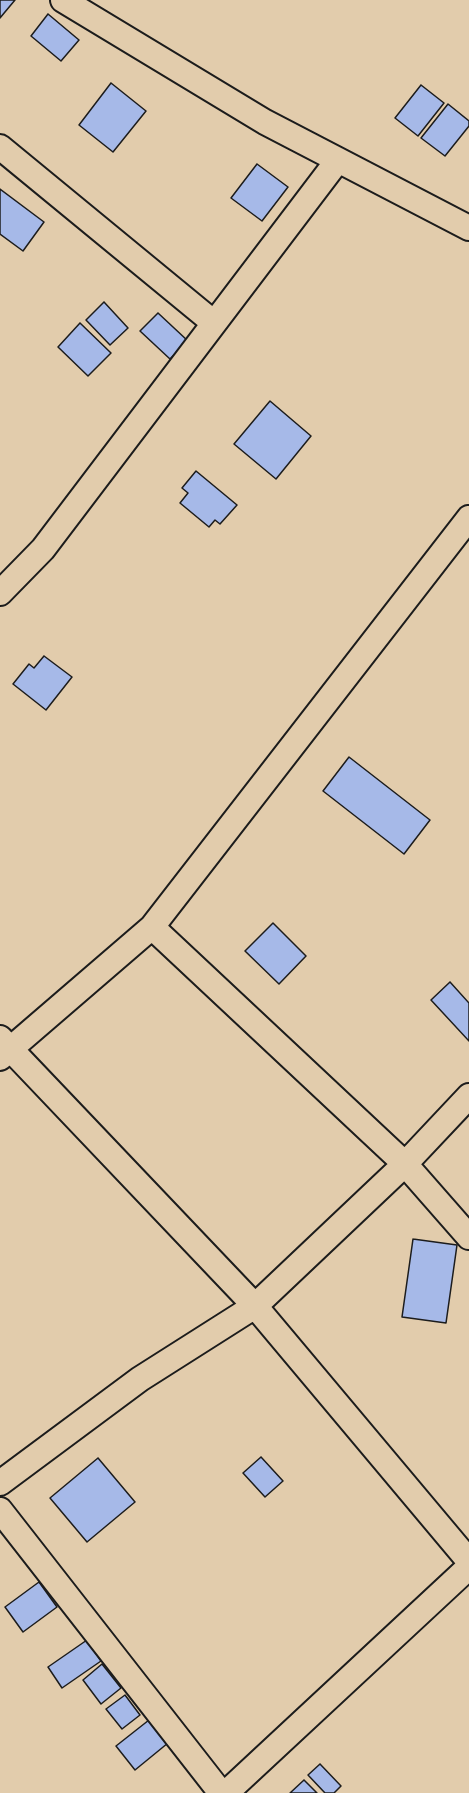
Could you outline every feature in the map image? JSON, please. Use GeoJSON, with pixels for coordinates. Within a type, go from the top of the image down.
{"type":"FeatureCollection","features":[{"type":"Feature","properties":{"kind":"street"},"geometry":{"type":"LineString","coordinates":[[63,0],[99,9],[265,122],[469,228]]}},
{"type":"Feature","properties":{"kind":"street"},"geometry":{"type":"LineString","coordinates":[[0,147],[214,323]]}},
{"type":"Feature","properties":{"kind":"street"},"geometry":{"type":"LineString","coordinates":[[0,593],[43,549],[338,160]]}},
{"type":"Feature","properties":{"kind":"street"},"geometry":{"type":"LineString","coordinates":[[469,518],[152,927],[3,1049],[255,1306],[469,1561]]}},
{"type":"Feature","properties":{"kind":"street"},"geometry":{"type":"LineString","coordinates":[[152,927],[405,1164],[469,1237]]}},
{"type":"Feature","properties":{"kind":"street"},"geometry":{"type":"LineString","coordinates":[[0,1483],[140,1379],[255,1306],[405,1164],[469,1096]]}},
{"type":"Feature","properties":{"kind":"street"},"geometry":{"type":"LineString","coordinates":[[0,1510],[221,1793]]}},
{"type":"Feature","properties":{"kind":"street"},"geometry":{"type":"LineString","coordinates":[[226,1793],[469,1567]]}},
{"type":"Feature","properties":{"kind":"building"},"geometry":{"type":"Polygon","coordinates":[[[0,0],[15,0],[0,18],[0,0]]]}},
{"type":"Feature","properties":{"kind":"building"},"geometry":{"type":"Polygon","coordinates":[[[48,14],[79,40],[61,61],[31,36],[48,14]]]}},
{"type":"Feature","properties":{"kind":"building"},"geometry":{"type":"Polygon","coordinates":[[[111,83],[146,111],[113,152],[79,125],[111,83]]]}},
{"type":"Feature","properties":{"kind":"building"},"geometry":{"type":"Polygon","coordinates":[[[421,85],[444,103],[418,136],[395,118],[421,85]]]}},
{"type":"Feature","properties":{"kind":"building"},"geometry":{"type":"Polygon","coordinates":[[[448,104],[469,121],[469,126],[445,156],[421,138],[448,104]]]}},
{"type":"Feature","properties":{"kind":"building"},"geometry":{"type":"Polygon","coordinates":[[[257,164],[288,187],[262,221],[231,198],[257,164]]]}},
{"type":"Feature","properties":{"kind":"building"},"geometry":{"type":"Polygon","coordinates":[[[0,189],[44,222],[23,251],[0,234],[0,189]]]}},
{"type":"Feature","properties":{"kind":"building"},"geometry":{"type":"Polygon","coordinates":[[[104,302],[128,328],[110,345],[86,320],[104,302]]]}},
{"type":"Feature","properties":{"kind":"building"},"geometry":{"type":"Polygon","coordinates":[[[158,313],[188,341],[170,359],[140,331],[158,313]]]}},
{"type":"Feature","properties":{"kind":"building"},"geometry":{"type":"Polygon","coordinates":[[[80,323],[111,353],[88,376],[58,347],[80,323]]]}},
{"type":"Feature","properties":{"kind":"building"},"geometry":{"type":"Polygon","coordinates":[[[270,401],[311,436],[276,479],[234,444],[270,401]]]}},
{"type":"Feature","properties":{"kind":"building"},"geometry":{"type":"Polygon","coordinates":[[[196,471],[237,505],[220,524],[215,520],[209,527],[180,503],[188,493],[182,488],[196,471]]]}},
{"type":"Feature","properties":{"kind":"building"},"geometry":{"type":"Polygon","coordinates":[[[44,656],[72,677],[46,710],[13,684],[29,664],[34,668],[44,656]]]}},
{"type":"Feature","properties":{"kind":"building"},"geometry":{"type":"Polygon","coordinates":[[[349,757],[430,820],[404,854],[323,791],[349,757]]]}},
{"type":"Feature","properties":{"kind":"building"},"geometry":{"type":"Polygon","coordinates":[[[273,923],[306,956],[279,984],[245,951],[273,923]]]}},
{"type":"Feature","properties":{"kind":"building"},"geometry":{"type":"Polygon","coordinates":[[[450,982],[469,1003],[469,1041],[431,1000],[450,982]]]}},
{"type":"Feature","properties":{"kind":"building"},"geometry":{"type":"Polygon","coordinates":[[[413,1239],[457,1245],[446,1323],[402,1317],[413,1239]]]}},
{"type":"Feature","properties":{"kind":"building"},"geometry":{"type":"Polygon","coordinates":[[[261,1457],[283,1481],[265,1497],[243,1473],[261,1457]]]}},
{"type":"Feature","properties":{"kind":"building"},"geometry":{"type":"Polygon","coordinates":[[[98,1458],[135,1502],[87,1542],[50,1498],[98,1458]]]}},
{"type":"Feature","properties":{"kind":"building"},"geometry":{"type":"Polygon","coordinates":[[[39,1582],[57,1607],[23,1632],[5,1607],[39,1582]]]}},
{"type":"Feature","properties":{"kind":"building"},"geometry":{"type":"Polygon","coordinates":[[[87,1640],[101,1661],[62,1688],[48,1667],[87,1640]]]}},
{"type":"Feature","properties":{"kind":"building"},"geometry":{"type":"Polygon","coordinates":[[[102,1664],[121,1688],[101,1704],[83,1680],[102,1664]]]}},
{"type":"Feature","properties":{"kind":"building"},"geometry":{"type":"Polygon","coordinates":[[[125,1695],[140,1715],[122,1729],[106,1709],[125,1695]]]}},
{"type":"Feature","properties":{"kind":"building"},"geometry":{"type":"Polygon","coordinates":[[[149,1720],[168,1743],[135,1770],[116,1746],[149,1720]]]}},
{"type":"Feature","properties":{"kind":"building"},"geometry":{"type":"Polygon","coordinates":[[[320,1764],[341,1786],[334,1793],[325,1793],[308,1775],[320,1764]]]}},
{"type":"Feature","properties":{"kind":"building"},"geometry":{"type":"Polygon","coordinates":[[[304,1780],[317,1793],[290,1793],[304,1780]]]}}]}
